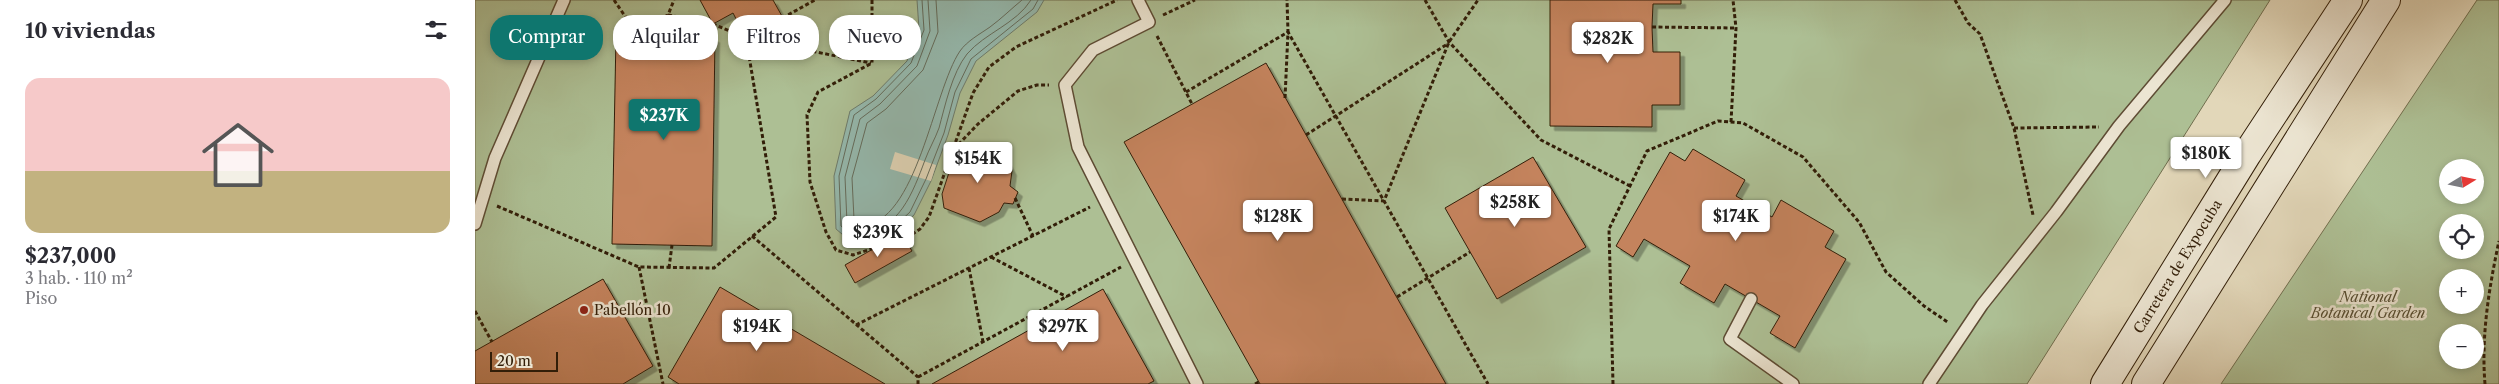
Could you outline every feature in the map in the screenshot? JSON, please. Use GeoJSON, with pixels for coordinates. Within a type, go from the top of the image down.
{"type":"FeatureCollection","features":[{"type":"Feature","properties":{"kind":"main road","name":"Carretera de Expocuba"},"geometry":{"type":"LineString","coordinates":[[2105,384],[2247,154],[2348,0]]}},
{"type":"Feature","properties":{"kind":"main road"},"geometry":{"type":"LineString","coordinates":[[2146,384],[2386,0]]}},
{"type":"Feature","properties":{"kind":"lane"},"geometry":{"type":"LineString","coordinates":[[475,224],[495,158],[564,0]]}},
{"type":"Feature","properties":{"kind":"lane"},"geometry":{"type":"LineString","coordinates":[[1138,0],[1149,22],[1093,50],[1065,85],[1078,147],[1197,384]]}},
{"type":"Feature","properties":{"kind":"lane"},"geometry":{"type":"LineString","coordinates":[[1929,384],[1982,305],[2038,235],[2119,126],[2225,0]]}},
{"type":"Feature","properties":{"kind":"lane"},"geometry":{"type":"LineString","coordinates":[[1751,299],[1730,339],[1793,384]]}},
{"type":"Feature","properties":{"kind":"path"},"geometry":{"type":"LineString","coordinates":[[614,0],[624,15]]}},
{"type":"Feature","properties":{"kind":"path"},"geometry":{"type":"LineString","coordinates":[[668,15],[674,0]]}},
{"type":"Feature","properties":{"kind":"path"},"geometry":{"type":"LineString","coordinates":[[788,15],[815,0]]}},
{"type":"Feature","properties":{"kind":"path"},"geometry":{"type":"LineString","coordinates":[[872,0],[872,63]]}},
{"type":"Feature","properties":{"kind":"path"},"geometry":{"type":"LineString","coordinates":[[872,63],[818,92],[807,115],[810,182],[825,232],[836,250],[853,255],[908,237],[920,229],[929,217],[973,93],[989,66],[1016,47],[1117,0]]}},
{"type":"Feature","properties":{"kind":"path"},"geometry":{"type":"LineString","coordinates":[[1192,104],[1149,22],[1195,0]]}},
{"type":"Feature","properties":{"kind":"path"},"geometry":{"type":"LineString","coordinates":[[1285,98],[1288,32],[1287,0]]}},
{"type":"Feature","properties":{"kind":"path"},"geometry":{"type":"LineString","coordinates":[[1425,0],[1449,42],[1541,140],[1630,186]]}},
{"type":"Feature","properties":{"kind":"path"},"geometry":{"type":"LineString","coordinates":[[1384,201],[1449,42],[1478,0]]}},
{"type":"Feature","properties":{"kind":"path"},"geometry":{"type":"LineString","coordinates":[[1731,122],[1736,28],[1733,0]]}},
{"type":"Feature","properties":{"kind":"path"},"geometry":{"type":"LineString","coordinates":[[1955,0],[1968,23],[1980,34],[2014,128],[2038,235]]}},
{"type":"Feature","properties":{"kind":"path"},"geometry":{"type":"LineString","coordinates":[[1653,27],[1736,28]]}},
{"type":"Feature","properties":{"kind":"path"},"geometry":{"type":"LineString","coordinates":[[1186,92],[1288,32]]}},
{"type":"Feature","properties":{"kind":"path"},"geometry":{"type":"LineString","coordinates":[[1288,32],[1488,384]]}},
{"type":"Feature","properties":{"kind":"path"},"geometry":{"type":"LineString","coordinates":[[1306,135],[1449,42]]}},
{"type":"Feature","properties":{"kind":"path"},"geometry":{"type":"LineString","coordinates":[[819,52],[872,63]]}},
{"type":"Feature","properties":{"kind":"path"},"geometry":{"type":"LineString","coordinates":[[483,199],[639,267],[714,268],[775,217],[750,60]]}},
{"type":"Feature","properties":{"kind":"path"},"geometry":{"type":"LineString","coordinates":[[952,152],[978,124],[1018,91],[1037,85],[1065,85]]}},
{"type":"Feature","properties":{"kind":"path"},"geometry":{"type":"LineString","coordinates":[[1613,384],[1609,229],[1647,151],[1718,121],[1743,123],[1803,157],[1859,222],[1886,272],[1924,306],[1964,332]]}},
{"type":"Feature","properties":{"kind":"path"},"geometry":{"type":"LineString","coordinates":[[2014,128],[2119,126]]}},
{"type":"Feature","properties":{"kind":"path"},"geometry":{"type":"LineString","coordinates":[[1015,198],[1033,236]]}},
{"type":"Feature","properties":{"kind":"path"},"geometry":{"type":"LineString","coordinates":[[1342,199],[1384,201]]}},
{"type":"Feature","properties":{"kind":"path"},"geometry":{"type":"LineString","coordinates":[[856,325],[1105,200]]}},
{"type":"Feature","properties":{"kind":"path"},"geometry":{"type":"LineString","coordinates":[[752,236],[918,377]]}},
{"type":"Feature","properties":{"kind":"path"},"geometry":{"type":"LineString","coordinates":[[2485,384],[2483,361],[2489,287],[2499,241]]}},
{"type":"Feature","properties":{"kind":"path"},"geometry":{"type":"LineString","coordinates":[[669,268],[672,245]]}},
{"type":"Feature","properties":{"kind":"path"},"geometry":{"type":"LineString","coordinates":[[1397,297],[1470,252]]}},
{"type":"Feature","properties":{"kind":"path"},"geometry":{"type":"LineString","coordinates":[[991,257],[1067,297]]}},
{"type":"Feature","properties":{"kind":"path"},"geometry":{"type":"LineString","coordinates":[[918,377],[1135,260]]}},
{"type":"Feature","properties":{"kind":"path"},"geometry":{"type":"LineString","coordinates":[[639,267],[663,384]]}},
{"type":"Feature","properties":{"kind":"path"},"geometry":{"type":"LineString","coordinates":[[969,268],[983,342]]}},
{"type":"Feature","properties":{"kind":"path"},"geometry":{"type":"LineString","coordinates":[[475,311],[492,342]]}},
{"type":"Feature","properties":{"kind":"path"},"geometry":{"type":"LineString","coordinates":[[918,377],[918,384]]}},
{"type":"Feature","properties":{"kind":"green space"},"geometry":{"type":"Polygon","coordinates":[[[475,0],[2270,0],[2027,384],[475,384],[475,0]]]}},
{"type":"Feature","properties":{"kind":"green space","name":"National Botanical Garden"},"geometry":{"type":"Polygon","coordinates":[[[2477,0],[2499,0],[2499,384],[2221,384],[2477,0]]]}},
{"type":"Feature","properties":{"kind":"water"},"geometry":{"type":"Polygon","coordinates":[[[917,0],[1044,0],[1037,12],[976,61],[960,93],[948,135],[931,181],[914,215],[899,229],[874,243],[855,245],[836,229],[834,176],[850,111],[873,96],[907,60],[921,60],[921,15],[918,15],[917,0]]]}},
{"type":"Feature","properties":{"kind":"pier"},"geometry":{"type":"Polygon","coordinates":[[[895,152],[936,165],[931,181],[890,169],[895,152]]]}},
{"type":"Feature","properties":{"kind":"building"},"geometry":{"type":"Polygon","coordinates":[[[700,0],[773,0],[781,15],[734,15],[733,13],[718,21],[718,15],[708,15],[700,0]]]}},
{"type":"Feature","properties":{"kind":"building"},"geometry":{"type":"Polygon","coordinates":[[[1550,0],[1681,0],[1681,4],[1653,4],[1652,27],[1653,52],[1680,52],[1680,105],[1652,105],[1652,127],[1550,126],[1550,0]]]}},
{"type":"Feature","properties":{"kind":"building"},"geometry":{"type":"Polygon","coordinates":[[[616,60],[715,60],[712,246],[612,244],[616,60]]]}},
{"type":"Feature","properties":{"kind":"building"},"geometry":{"type":"Polygon","coordinates":[[[1266,63],[1446,384],[1260,384],[1124,142],[1266,63]]]}},
{"type":"Feature","properties":{"kind":"building"},"geometry":{"type":"Polygon","coordinates":[[[969,144],[1003,154],[1012,171],[1010,186],[1018,192],[1013,204],[1004,203],[999,212],[980,222],[944,208],[942,194],[955,154],[969,144]]]}},
{"type":"Feature","properties":{"kind":"building"},"geometry":{"type":"Polygon","coordinates":[[[1693,149],[1745,180],[1736,196],[1772,217],[1781,200],[1834,231],[1825,247],[1846,259],[1795,348],[1770,333],[1780,316],[1725,284],[1714,303],[1680,283],[1690,266],[1644,239],[1633,257],[1616,246],[1670,152],[1685,161],[1693,149]]]}},
{"type":"Feature","properties":{"kind":"building"},"geometry":{"type":"Polygon","coordinates":[[[1533,157],[1586,247],[1497,299],[1445,208],[1533,157]]]}},
{"type":"Feature","properties":{"kind":"building"},"geometry":{"type":"Polygon","coordinates":[[[901,233],[912,251],[855,283],[845,265],[901,233]]]}},
{"type":"Feature","properties":{"kind":"building","name":"Pabellón 10"},"geometry":{"type":"Polygon","coordinates":[[[603,279],[653,366],[623,384],[475,384],[475,351],[603,279]]]}},
{"type":"Feature","properties":{"kind":"building"},"geometry":{"type":"Polygon","coordinates":[[[720,287],[885,384],[679,384],[668,377],[720,287]]]}},
{"type":"Feature","properties":{"kind":"building"},"geometry":{"type":"Polygon","coordinates":[[[1103,289],[1154,381],[1148,384],[932,384],[1103,289]]]}},
{"type":"Feature","properties":{"kind":"place","name":"Pabellón 10"},"geometry":{"type":"Point","coordinates":[584,310]}}]}
